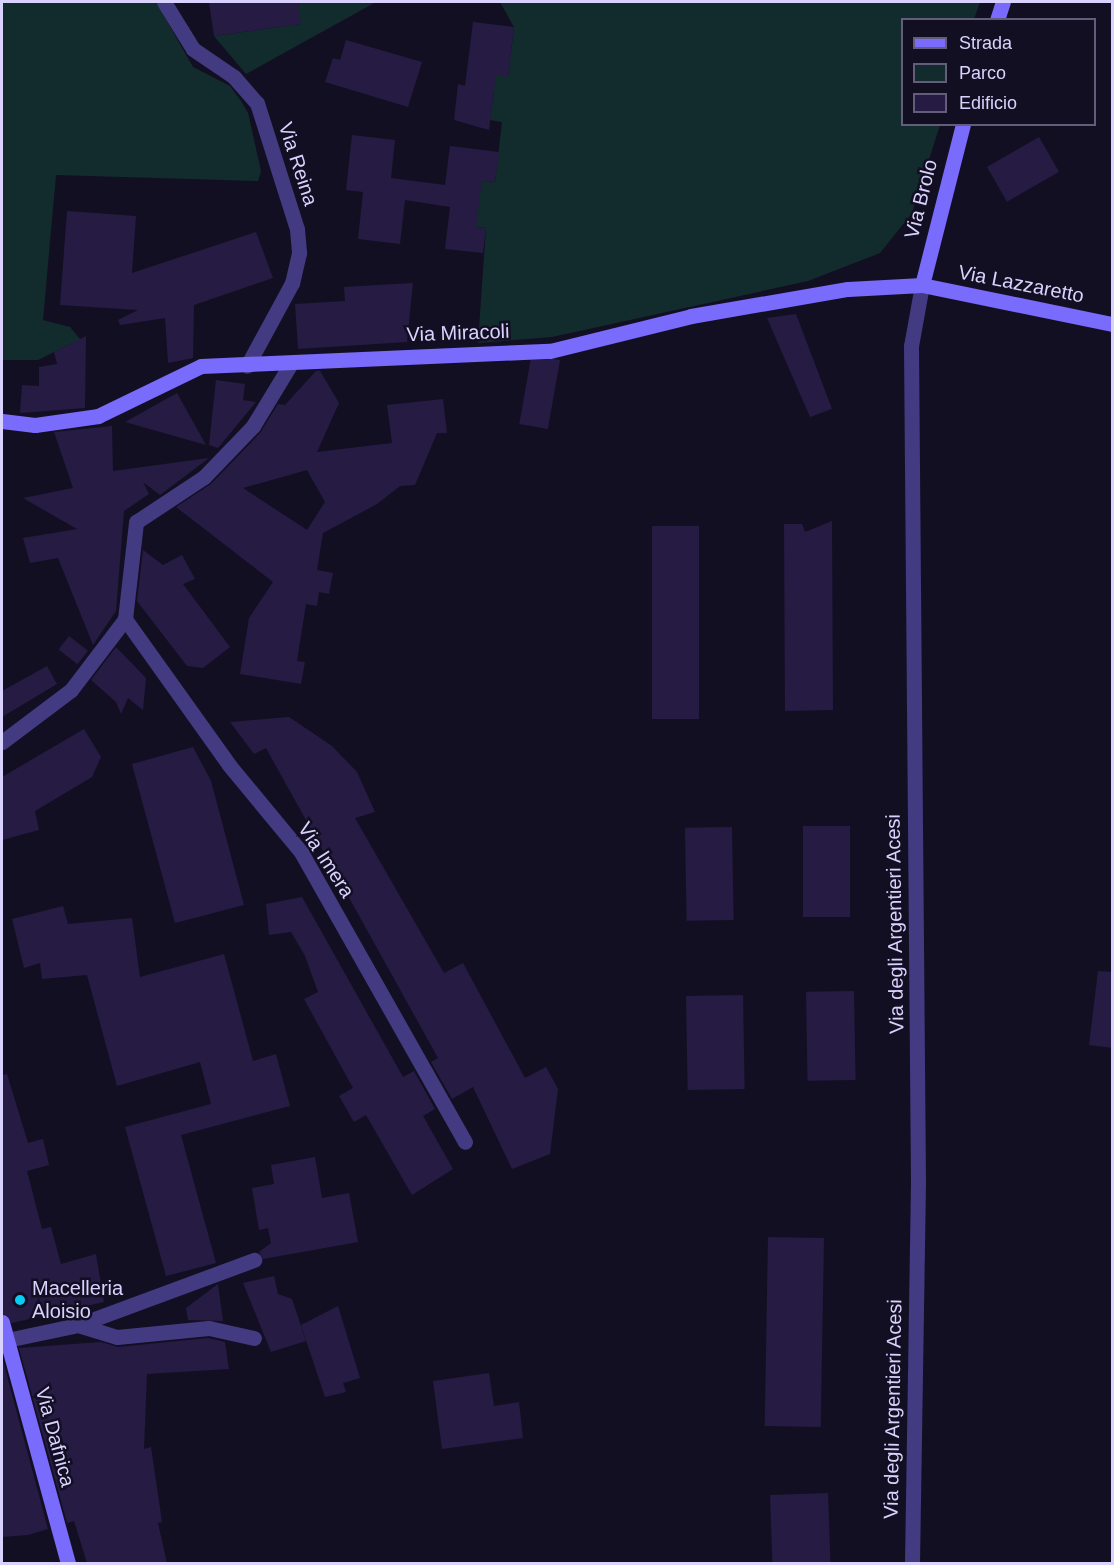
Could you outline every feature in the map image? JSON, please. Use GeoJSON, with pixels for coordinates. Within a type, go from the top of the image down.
{"type":"FeatureCollection","features":[{"type":"Feature","properties":{"kind":"street","name":"Via Reina"},"geometry":{"type":"LineString","coordinates":[[164,2],[192,49],[234,77],[257,104],[297,229],[299,253],[292,283],[247,366]]}},
{"type":"Feature","properties":{"kind":"street"},"geometry":{"type":"LineString","coordinates":[[998,18],[1003,2]]}},
{"type":"Feature","properties":{"kind":"street","name":"Via Brolo"},"geometry":{"type":"LineString","coordinates":[[922,285],[962,126]]}},
{"type":"Feature","properties":{"kind":"street","name":"Via Miracoli"},"geometry":{"type":"LineString","coordinates":[[2,421],[35,425],[98,416],[201,366],[290,366],[550,351],[690,316],[849,289],[922,285]]}},
{"type":"Feature","properties":{"kind":"street","name":"Via Lazzaretto"},"geometry":{"type":"LineString","coordinates":[[922,285],[1113,324]]}},
{"type":"Feature","properties":{"kind":"street","name":"Via degli Argentieri Acesi"},"geometry":{"type":"LineString","coordinates":[[912,1563],[918,1183],[910,346],[922,285]]}},
{"type":"Feature","properties":{"kind":"street"},"geometry":{"type":"LineString","coordinates":[[2,742],[71,690],[125,619],[136,522],[204,477],[253,426],[290,366]]}},
{"type":"Feature","properties":{"kind":"street","name":"Via Imera"},"geometry":{"type":"LineString","coordinates":[[125,619],[229,765],[301,852],[465,1142]]}},
{"type":"Feature","properties":{"kind":"street"},"geometry":{"type":"LineString","coordinates":[[7,1340],[78,1325],[254,1260]]}},
{"type":"Feature","properties":{"kind":"street","name":"Via Dafnica"},"geometry":{"type":"LineString","coordinates":[[2,1322],[68,1563]]}},
{"type":"Feature","properties":{"kind":"street"},"geometry":{"type":"LineString","coordinates":[[78,1325],[117,1337],[208,1328],[254,1338]]}},
{"type":"Feature","properties":{"kind":"green space"},"geometry":{"type":"Polygon","coordinates":[[[2,2],[156,2],[193,67],[230,86],[241,101],[248,113],[261,171],[258,181],[56,175],[43,320],[70,327],[85,345],[72,343],[38,360],[2,360],[2,2]]]}},
{"type":"Feature","properties":{"kind":"green space"},"geometry":{"type":"Polygon","coordinates":[[[298,2],[376,2],[246,74],[214,36],[300,24],[298,2]]]}},
{"type":"Feature","properties":{"kind":"green space"},"geometry":{"type":"Polygon","coordinates":[[[500,2],[980,2],[974,18],[901,18],[901,126],[940,126],[912,213],[880,253],[808,281],[552,337],[478,343],[486,228],[469,226],[482,181],[495,182],[502,122],[490,120],[494,91],[488,74],[508,76],[514,27],[500,2]]]}},
{"type":"Feature","properties":{"kind":"building"},"geometry":{"type":"Polygon","coordinates":[[[209,2],[298,2],[301,24],[214,36],[209,2]]]}},
{"type":"Feature","properties":{"kind":"building"},"geometry":{"type":"Polygon","coordinates":[[[473,22],[514,27],[508,77],[496,75],[489,130],[454,120],[458,84],[465,86],[473,22]]]}},
{"type":"Feature","properties":{"kind":"building"},"geometry":{"type":"Polygon","coordinates":[[[346,40],[422,62],[408,107],[325,82],[333,58],[340,60],[346,40]]]}},
{"type":"Feature","properties":{"kind":"building"},"geometry":{"type":"Polygon","coordinates":[[[352,135],[395,140],[391,178],[445,185],[450,146],[499,152],[495,182],[482,181],[476,227],[486,228],[483,253],[445,249],[450,207],[405,200],[400,244],[358,239],[363,192],[346,190],[352,135]]]}},
{"type":"Feature","properties":{"kind":"building"},"geometry":{"type":"Polygon","coordinates":[[[1039,137],[1059,172],[1007,202],[987,167],[1039,137]]]}},
{"type":"Feature","properties":{"kind":"building"},"geometry":{"type":"Polygon","coordinates":[[[67,211],[136,216],[132,273],[256,232],[273,278],[194,305],[193,358],[168,363],[165,318],[120,325],[118,320],[138,310],[60,305],[67,211]]]}},
{"type":"Feature","properties":{"kind":"building"},"geometry":{"type":"Polygon","coordinates":[[[413,283],[407,342],[298,349],[295,304],[345,301],[344,287],[413,283]]]}},
{"type":"Feature","properties":{"kind":"building"},"geometry":{"type":"Polygon","coordinates":[[[796,314],[832,409],[810,417],[767,318],[796,314]]]}},
{"type":"Feature","properties":{"kind":"building"},"geometry":{"type":"Polygon","coordinates":[[[86,336],[85,408],[20,413],[22,385],[39,386],[39,367],[57,364],[54,352],[86,336]]]}},
{"type":"Feature","properties":{"kind":"building"},"geometry":{"type":"Polygon","coordinates":[[[531,355],[560,360],[548,429],[519,424],[531,355]]]}},
{"type":"Feature","properties":{"kind":"building"},"geometry":{"type":"Polygon","coordinates":[[[316,371],[320,371],[339,403],[317,452],[392,443],[387,405],[443,399],[447,433],[437,433],[415,485],[400,486],[377,504],[323,533],[317,570],[333,573],[329,594],[319,592],[317,606],[306,604],[297,661],[305,662],[301,684],[240,674],[249,618],[273,582],[176,507],[211,484],[260,433],[278,404],[285,405],[316,371]],[[307,470],[243,488],[307,530],[325,502],[307,470]]]}},
{"type":"Feature","properties":{"kind":"building"},"geometry":{"type":"Polygon","coordinates":[[[216,380],[245,384],[243,400],[256,402],[218,448],[209,445],[216,380]]]}},
{"type":"Feature","properties":{"kind":"building"},"geometry":{"type":"Polygon","coordinates":[[[177,393],[206,445],[125,422],[177,393]]]}},
{"type":"Feature","properties":{"kind":"building"},"geometry":{"type":"Polygon","coordinates":[[[112,426],[113,471],[209,458],[160,495],[143,482],[149,494],[124,511],[116,611],[93,645],[58,558],[30,563],[23,538],[77,529],[23,498],[73,488],[54,432],[112,426]]]}},
{"type":"Feature","properties":{"kind":"building"},"geometry":{"type":"Polygon","coordinates":[[[832,521],[833,710],[785,711],[784,524],[802,524],[805,532],[832,521]]]}},
{"type":"Feature","properties":{"kind":"building"},"geometry":{"type":"Polygon","coordinates":[[[652,526],[699,526],[699,719],[652,719],[652,526]]]}},
{"type":"Feature","properties":{"kind":"building"},"geometry":{"type":"Polygon","coordinates":[[[143,550],[163,565],[182,555],[195,579],[183,584],[230,647],[203,668],[187,666],[137,601],[143,550]]]}},
{"type":"Feature","properties":{"kind":"building"},"geometry":{"type":"Polygon","coordinates":[[[69,636],[88,651],[77,664],[59,649],[69,636]]]}},
{"type":"Feature","properties":{"kind":"building"},"geometry":{"type":"Polygon","coordinates":[[[116,647],[146,678],[143,710],[128,698],[121,714],[116,702],[91,680],[116,647]]]}},
{"type":"Feature","properties":{"kind":"building"},"geometry":{"type":"Polygon","coordinates":[[[47,666],[57,684],[2,717],[2,691],[47,666]]]}},
{"type":"Feature","properties":{"kind":"building"},"geometry":{"type":"Polygon","coordinates":[[[289,717],[332,746],[357,772],[375,812],[355,818],[444,973],[463,963],[525,1078],[546,1067],[558,1089],[550,1154],[512,1169],[473,1087],[452,1099],[431,1062],[438,1058],[266,748],[254,754],[230,722],[289,717]]]}},
{"type":"Feature","properties":{"kind":"building"},"geometry":{"type":"Polygon","coordinates":[[[84,729],[101,757],[92,777],[35,811],[39,830],[2,840],[2,777],[84,729]]]}},
{"type":"Feature","properties":{"kind":"building"},"geometry":{"type":"Polygon","coordinates":[[[193,747],[211,781],[244,905],[175,923],[132,764],[193,747]]]}},
{"type":"Feature","properties":{"kind":"building"},"geometry":{"type":"Polygon","coordinates":[[[803,826],[850,826],[850,917],[803,917],[803,826]]]}},
{"type":"Feature","properties":{"kind":"building"},"geometry":{"type":"Polygon","coordinates":[[[732,827],[734,920],[687,921],[685,828],[732,827]]]}},
{"type":"Feature","properties":{"kind":"building"},"geometry":{"type":"Polygon","coordinates":[[[302,897],[403,1077],[414,1071],[435,1109],[423,1116],[453,1169],[412,1195],[366,1115],[354,1122],[339,1096],[353,1088],[304,999],[318,992],[305,956],[291,932],[269,935],[266,904],[302,897]]]}},
{"type":"Feature","properties":{"kind":"building"},"geometry":{"type":"Polygon","coordinates":[[[63,906],[68,924],[132,918],[140,977],[224,954],[253,1061],[276,1054],[290,1106],[181,1135],[216,1263],[166,1276],[125,1127],[211,1104],[200,1062],[117,1086],[87,975],[42,979],[40,963],[24,968],[12,919],[63,906]]]}},
{"type":"Feature","properties":{"kind":"building"},"geometry":{"type":"Polygon","coordinates":[[[1098,971],[1113,972],[1113,1048],[1089,1045],[1098,971]]]}},
{"type":"Feature","properties":{"kind":"building"},"geometry":{"type":"Polygon","coordinates":[[[854,991],[856,1080],[808,1081],[806,992],[854,991]]]}},
{"type":"Feature","properties":{"kind":"building"},"geometry":{"type":"Polygon","coordinates":[[[743,995],[745,1089],[688,1090],[686,996],[743,995]]]}},
{"type":"Feature","properties":{"kind":"building"},"geometry":{"type":"Polygon","coordinates":[[[7,1074],[28,1143],[43,1139],[49,1165],[27,1171],[42,1229],[51,1227],[61,1264],[96,1254],[104,1302],[12,1323],[2,1313],[2,1075],[7,1074]]]}},
{"type":"Feature","properties":{"kind":"building"},"geometry":{"type":"Polygon","coordinates":[[[315,1157],[322,1198],[349,1193],[358,1242],[263,1259],[259,1252],[271,1243],[268,1228],[259,1230],[252,1188],[274,1184],[271,1165],[315,1157]]]}},
{"type":"Feature","properties":{"kind":"building"},"geometry":{"type":"Polygon","coordinates":[[[768,1237],[824,1238],[821,1427],[765,1426],[768,1237]]]}},
{"type":"Feature","properties":{"kind":"building"},"geometry":{"type":"Polygon","coordinates":[[[274,1276],[278,1294],[292,1299],[306,1341],[271,1352],[243,1283],[274,1276]]]}},
{"type":"Feature","properties":{"kind":"building"},"geometry":{"type":"Polygon","coordinates":[[[218,1284],[223,1321],[188,1320],[186,1308],[218,1284]]]}},
{"type":"Feature","properties":{"kind":"building"},"geometry":{"type":"Polygon","coordinates":[[[338,1306],[360,1378],[343,1383],[346,1392],[325,1397],[301,1325],[338,1306]]]}},
{"type":"Feature","properties":{"kind":"building"},"geometry":{"type":"Polygon","coordinates":[[[208,1338],[225,1342],[229,1369],[147,1374],[144,1449],[151,1447],[162,1522],[158,1523],[167,1563],[87,1563],[74,1521],[67,1523],[19,1348],[101,1342],[118,1347],[208,1338]]]}},
{"type":"Feature","properties":{"kind":"building"},"geometry":{"type":"Polygon","coordinates":[[[2,1357],[48,1529],[28,1535],[2,1537],[2,1357]]]}},
{"type":"Feature","properties":{"kind":"building"},"geometry":{"type":"Polygon","coordinates":[[[489,1373],[494,1406],[519,1402],[523,1438],[442,1449],[433,1381],[489,1373]]]}},
{"type":"Feature","properties":{"kind":"building"},"geometry":{"type":"Polygon","coordinates":[[[828,1493],[830,1563],[772,1564],[770,1495],[828,1493]]]}},
{"type":"Feature","properties":{"kind":"place","name":"Macelleria Aloisio"},"geometry":{"type":"Point","coordinates":[20,1300]}}]}
